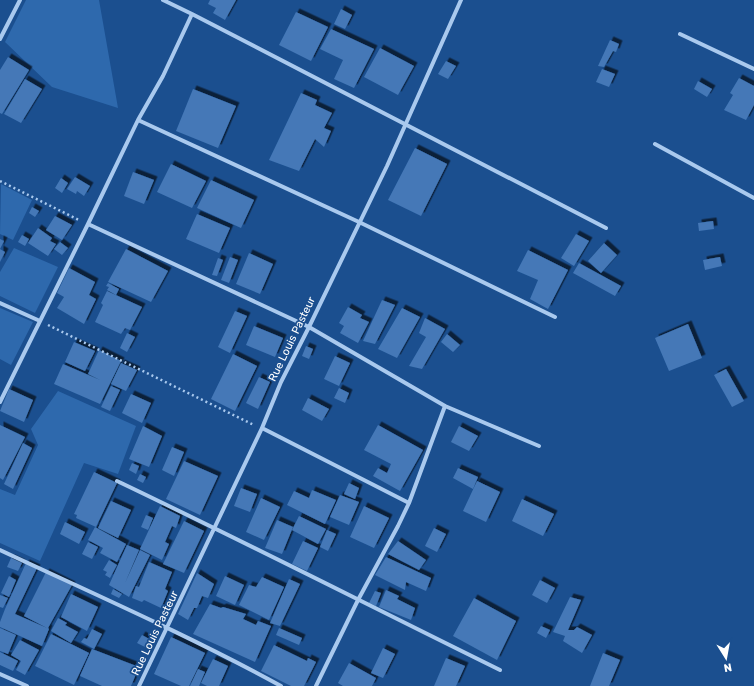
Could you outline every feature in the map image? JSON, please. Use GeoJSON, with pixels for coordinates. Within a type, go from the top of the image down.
{"type":"FeatureCollection","features":[{"type":"Feature","properties":{"kind":"street"},"geometry":{"type":"LineString","coordinates":[[0,39],[20,0]]}},
{"type":"Feature","properties":{"kind":"street"},"geometry":{"type":"LineString","coordinates":[[163,0],[606,228]]}},
{"type":"Feature","properties":{"kind":"street","name":"Rue Louis Pasteur"},"geometry":{"type":"LineString","coordinates":[[139,686],[262,428],[281,382],[387,166],[460,0]]}},
{"type":"Feature","properties":{"kind":"street"},"geometry":{"type":"LineString","coordinates":[[0,402],[138,120],[163,76],[192,14]]}},
{"type":"Feature","properties":{"kind":"street"},"geometry":{"type":"LineString","coordinates":[[680,34],[754,69]]}},
{"type":"Feature","properties":{"kind":"street"},"geometry":{"type":"LineString","coordinates":[[138,120],[359,222],[556,317]]}},
{"type":"Feature","properties":{"kind":"street"},"geometry":{"type":"LineString","coordinates":[[655,144],[754,198]]}},
{"type":"Feature","properties":{"kind":"street"},"geometry":{"type":"LineString","coordinates":[[88,224],[309,327],[445,406],[539,446]]}},
{"type":"Feature","properties":{"kind":"street"},"geometry":{"type":"LineString","coordinates":[[0,303],[40,321]]}},
{"type":"Feature","properties":{"kind":"street"},"geometry":{"type":"LineString","coordinates":[[316,686],[358,600],[409,503],[445,406]]}},
{"type":"Feature","properties":{"kind":"street"},"geometry":{"type":"LineString","coordinates":[[262,428],[409,503]]}},
{"type":"Feature","properties":{"kind":"street"},"geometry":{"type":"LineString","coordinates":[[117,481],[215,528],[500,670]]}},
{"type":"Feature","properties":{"kind":"street"},"geometry":{"type":"LineString","coordinates":[[0,550],[167,628],[243,665],[281,686]]}},
{"type":"Feature","properties":{"kind":"street"},"geometry":{"type":"LineString","coordinates":[[0,674],[27,686]]}},
{"type":"Feature","properties":{"kind":"path"},"geometry":{"type":"LineString","coordinates":[[0,182],[88,224]]}},
{"type":"Feature","properties":{"kind":"path"},"geometry":{"type":"LineString","coordinates":[[40,321],[262,428]]}},
{"type":"Feature","properties":{"kind":"shaded area"},"geometry":{"type":"Polygon","coordinates":[[[26,0],[99,0],[118,108],[52,87],[5,42],[26,0]]]}},
{"type":"Feature","properties":{"kind":"shaded area"},"geometry":{"type":"Polygon","coordinates":[[[1,184],[32,200],[13,240],[0,234],[1,184]]]}},
{"type":"Feature","properties":{"kind":"shaded area"},"geometry":{"type":"Polygon","coordinates":[[[14,248],[58,267],[35,313],[0,296],[0,272],[14,248]]]}},
{"type":"Feature","properties":{"kind":"shaded area"},"geometry":{"type":"Polygon","coordinates":[[[0,308],[33,322],[11,365],[0,359],[0,308]]]}},
{"type":"Feature","properties":{"kind":"shaded area"},"geometry":{"type":"Polygon","coordinates":[[[58,391],[136,426],[118,474],[84,463],[40,561],[0,543],[0,489],[15,495],[38,445],[31,429],[58,391]]]}},
{"type":"Feature","properties":{"kind":"building"},"geometry":{"type":"Polygon","coordinates":[[[210,0],[236,0],[225,20],[213,13],[216,8],[208,4],[210,0]]]}},
{"type":"Feature","properties":{"kind":"building"},"geometry":{"type":"Polygon","coordinates":[[[341,9],[352,15],[345,29],[334,24],[341,9]]]}},
{"type":"Feature","properties":{"kind":"building"},"geometry":{"type":"Polygon","coordinates":[[[296,12],[328,27],[311,61],[279,45],[296,12]]]}},
{"type":"Feature","properties":{"kind":"building"},"geometry":{"type":"Polygon","coordinates":[[[331,29],[374,49],[354,88],[334,79],[343,60],[320,49],[331,29]]]}},
{"type":"Feature","properties":{"kind":"building"},"geometry":{"type":"Polygon","coordinates":[[[610,40],[619,44],[616,52],[613,51],[604,67],[598,66],[610,40]]]}},
{"type":"Feature","properties":{"kind":"building"},"geometry":{"type":"Polygon","coordinates":[[[380,48],[414,66],[398,95],[364,77],[380,48]]]}},
{"type":"Feature","properties":{"kind":"building"},"geometry":{"type":"Polygon","coordinates":[[[8,57],[29,70],[2,114],[0,113],[0,70],[8,57]]]}},
{"type":"Feature","properties":{"kind":"building"},"geometry":{"type":"Polygon","coordinates":[[[446,61],[456,66],[448,79],[438,74],[446,61]]]}},
{"type":"Feature","properties":{"kind":"building"},"geometry":{"type":"Polygon","coordinates":[[[602,69],[615,74],[609,87],[596,82],[602,69]]]}},
{"type":"Feature","properties":{"kind":"building"},"geometry":{"type":"Polygon","coordinates":[[[739,78],[754,86],[754,105],[746,120],[724,110],[733,95],[730,93],[739,78]]]}},
{"type":"Feature","properties":{"kind":"building"},"geometry":{"type":"Polygon","coordinates":[[[25,79],[42,89],[21,123],[4,114],[25,79]]]}},
{"type":"Feature","properties":{"kind":"building"},"geometry":{"type":"Polygon","coordinates":[[[698,81],[712,89],[707,97],[694,89],[698,81]]]}},
{"type":"Feature","properties":{"kind":"building"},"geometry":{"type":"Polygon","coordinates":[[[193,89],[236,106],[218,148],[176,131],[193,89]]]}},
{"type":"Feature","properties":{"kind":"building"},"geometry":{"type":"Polygon","coordinates":[[[301,93],[317,100],[315,105],[332,113],[324,128],[331,131],[324,147],[315,139],[299,171],[269,160],[301,93]]]}},
{"type":"Feature","properties":{"kind":"building"},"geometry":{"type":"Polygon","coordinates":[[[415,148],[447,164],[421,216],[388,200],[415,148]]]}},
{"type":"Feature","properties":{"kind":"building"},"geometry":{"type":"Polygon","coordinates":[[[171,164],[206,181],[192,208],[157,192],[171,164]]]}},
{"type":"Feature","properties":{"kind":"building"},"geometry":{"type":"Polygon","coordinates":[[[133,172],[154,180],[144,204],[124,196],[133,172]]]}},
{"type":"Feature","properties":{"kind":"building"},"geometry":{"type":"Polygon","coordinates":[[[75,177],[90,186],[84,196],[77,191],[76,194],[67,189],[75,177]]]}},
{"type":"Feature","properties":{"kind":"building"},"geometry":{"type":"Polygon","coordinates":[[[61,178],[68,183],[62,193],[55,188],[61,178]]]}},
{"type":"Feature","properties":{"kind":"building"},"geometry":{"type":"Polygon","coordinates":[[[211,180],[254,200],[241,228],[197,208],[211,180]]]}},
{"type":"Feature","properties":{"kind":"building"},"geometry":{"type":"Polygon","coordinates":[[[32,207],[39,211],[35,217],[29,213],[32,207]]]}},
{"type":"Feature","properties":{"kind":"building"},"geometry":{"type":"Polygon","coordinates":[[[197,214],[230,228],[219,253],[186,239],[197,214]]]}},
{"type":"Feature","properties":{"kind":"building"},"geometry":{"type":"Polygon","coordinates":[[[55,216],[72,225],[62,240],[46,230],[55,216]]]}},
{"type":"Feature","properties":{"kind":"building"},"geometry":{"type":"Polygon","coordinates":[[[713,221],[714,229],[699,231],[698,223],[713,221]]]}},
{"type":"Feature","properties":{"kind":"building"},"geometry":{"type":"Polygon","coordinates":[[[38,228],[52,238],[50,241],[56,244],[48,256],[28,243],[38,228]]]}},
{"type":"Feature","properties":{"kind":"building"},"geometry":{"type":"Polygon","coordinates":[[[576,234],[589,241],[574,266],[561,258],[576,234]]]}},
{"type":"Feature","properties":{"kind":"building"},"geometry":{"type":"Polygon","coordinates":[[[22,235],[29,239],[25,246],[18,242],[22,235]]]}},
{"type":"Feature","properties":{"kind":"building"},"geometry":{"type":"Polygon","coordinates":[[[0,239],[4,241],[0,249],[0,239]]]}},
{"type":"Feature","properties":{"kind":"building"},"geometry":{"type":"Polygon","coordinates":[[[60,242],[68,248],[62,255],[54,249],[60,242]]]}},
{"type":"Feature","properties":{"kind":"building"},"geometry":{"type":"Polygon","coordinates":[[[604,243],[617,255],[601,273],[588,261],[604,243]]]}},
{"type":"Feature","properties":{"kind":"building"},"geometry":{"type":"Polygon","coordinates":[[[0,249],[5,252],[0,262],[0,249]]]}},
{"type":"Feature","properties":{"kind":"building"},"geometry":{"type":"Polygon","coordinates":[[[126,249],[168,271],[151,302],[108,282],[126,249]]]}},
{"type":"Feature","properties":{"kind":"building"},"geometry":{"type":"Polygon","coordinates":[[[528,250],[568,270],[548,309],[530,299],[538,280],[517,271],[528,250]]]}},
{"type":"Feature","properties":{"kind":"building"},"geometry":{"type":"Polygon","coordinates":[[[249,253],[273,264],[260,294],[236,284],[249,253]]]}},
{"type":"Feature","properties":{"kind":"building"},"geometry":{"type":"Polygon","coordinates":[[[230,257],[238,260],[229,283],[221,280],[230,257]]]}},
{"type":"Feature","properties":{"kind":"building"},"geometry":{"type":"Polygon","coordinates":[[[720,257],[722,266],[705,270],[703,260],[720,257]]]}},
{"type":"Feature","properties":{"kind":"building"},"geometry":{"type":"Polygon","coordinates":[[[218,258],[223,260],[217,276],[212,275],[218,258]]]}},
{"type":"Feature","properties":{"kind":"building"},"geometry":{"type":"Polygon","coordinates":[[[579,263],[621,286],[615,296],[573,273],[579,263]]]}},
{"type":"Feature","properties":{"kind":"building"},"geometry":{"type":"Polygon","coordinates":[[[69,268],[95,282],[89,295],[96,299],[84,324],[57,308],[64,297],[57,293],[69,268]]]}},
{"type":"Feature","properties":{"kind":"building"},"geometry":{"type":"Polygon","coordinates":[[[108,283],[119,289],[116,295],[107,290],[109,287],[106,286],[108,283]]]}},
{"type":"Feature","properties":{"kind":"building"},"geometry":{"type":"Polygon","coordinates":[[[107,291],[142,307],[130,330],[125,328],[121,334],[95,322],[103,305],[101,303],[107,291]]]}},
{"type":"Feature","properties":{"kind":"building"},"geometry":{"type":"Polygon","coordinates":[[[382,300],[395,305],[375,344],[363,341],[382,300]]]}},
{"type":"Feature","properties":{"kind":"building"},"geometry":{"type":"Polygon","coordinates":[[[348,307],[362,315],[360,318],[369,322],[358,343],[340,333],[344,326],[339,323],[348,307]]]}},
{"type":"Feature","properties":{"kind":"building"},"geometry":{"type":"Polygon","coordinates":[[[402,308],[420,317],[397,358],[378,349],[402,308]]]}},
{"type":"Feature","properties":{"kind":"building"},"geometry":{"type":"Polygon","coordinates":[[[235,311],[247,316],[230,353],[218,347],[235,311]]]}},
{"type":"Feature","properties":{"kind":"building"},"geometry":{"type":"Polygon","coordinates":[[[425,318],[445,329],[422,369],[409,366],[426,337],[419,333],[425,318]]]}},
{"type":"Feature","properties":{"kind":"building"},"geometry":{"type":"Polygon","coordinates":[[[688,324],[702,358],[669,371],[655,338],[688,324]]]}},
{"type":"Feature","properties":{"kind":"building"},"geometry":{"type":"Polygon","coordinates":[[[254,326],[283,338],[275,357],[246,345],[254,326]]]}},
{"type":"Feature","properties":{"kind":"building"},"geometry":{"type":"Polygon","coordinates":[[[127,333],[135,337],[127,352],[120,348],[127,333]]]}},
{"type":"Feature","properties":{"kind":"building"},"geometry":{"type":"Polygon","coordinates":[[[447,334],[460,345],[453,352],[441,342],[447,334]]]}},
{"type":"Feature","properties":{"kind":"building"},"geometry":{"type":"Polygon","coordinates":[[[74,342],[95,351],[85,371],[65,362],[74,342]]]}},
{"type":"Feature","properties":{"kind":"building"},"geometry":{"type":"Polygon","coordinates":[[[306,346],[313,349],[309,359],[302,356],[306,346]]]}},
{"type":"Feature","properties":{"kind":"building"},"geometry":{"type":"Polygon","coordinates":[[[99,350],[121,361],[100,404],[54,384],[63,364],[100,380],[88,374],[99,350]]]}},
{"type":"Feature","properties":{"kind":"building"},"geometry":{"type":"Polygon","coordinates":[[[233,354],[257,366],[235,411],[211,399],[233,354]]]}},
{"type":"Feature","properties":{"kind":"building"},"geometry":{"type":"Polygon","coordinates":[[[335,356],[350,363],[339,386],[324,379],[335,356]]]}},
{"type":"Feature","properties":{"kind":"building"},"geometry":{"type":"Polygon","coordinates":[[[121,363],[137,370],[126,391],[111,384],[121,363]]]}},
{"type":"Feature","properties":{"kind":"building"},"geometry":{"type":"Polygon","coordinates":[[[726,369],[744,401],[732,407],[714,375],[726,369]]]}},
{"type":"Feature","properties":{"kind":"building"},"geometry":{"type":"Polygon","coordinates":[[[259,377],[270,382],[258,409],[246,403],[259,377]]]}},
{"type":"Feature","properties":{"kind":"building"},"geometry":{"type":"Polygon","coordinates":[[[111,386],[120,390],[110,411],[101,407],[111,386]]]}},
{"type":"Feature","properties":{"kind":"building"},"geometry":{"type":"Polygon","coordinates":[[[339,388],[349,393],[345,403],[334,398],[339,388]]]}},
{"type":"Feature","properties":{"kind":"building"},"geometry":{"type":"Polygon","coordinates":[[[9,389],[33,400],[24,422],[0,411],[9,389]]]}},
{"type":"Feature","properties":{"kind":"building"},"geometry":{"type":"Polygon","coordinates":[[[131,394],[151,403],[142,423],[122,413],[131,394]]]}},
{"type":"Feature","properties":{"kind":"building"},"geometry":{"type":"Polygon","coordinates":[[[308,398],[329,409],[322,421],[302,410],[308,398]]]}},
{"type":"Feature","properties":{"kind":"building"},"geometry":{"type":"Polygon","coordinates":[[[0,425],[25,437],[3,480],[0,478],[0,425]]]}},
{"type":"Feature","properties":{"kind":"building"},"geometry":{"type":"Polygon","coordinates":[[[378,425],[423,450],[400,491],[373,476],[378,468],[387,473],[391,464],[364,450],[378,425]]]}},
{"type":"Feature","properties":{"kind":"building"},"geometry":{"type":"Polygon","coordinates":[[[143,426],[162,436],[149,467],[129,459],[143,426]]]}},
{"type":"Feature","properties":{"kind":"building"},"geometry":{"type":"Polygon","coordinates":[[[459,426],[478,436],[469,451],[451,442],[459,426]]]}},
{"type":"Feature","properties":{"kind":"building"},"geometry":{"type":"Polygon","coordinates":[[[23,443],[32,448],[13,489],[4,484],[23,443]]]}},
{"type":"Feature","properties":{"kind":"building"},"geometry":{"type":"Polygon","coordinates":[[[172,447],[184,452],[174,476],[162,470],[172,447]]]}},
{"type":"Feature","properties":{"kind":"building"},"geometry":{"type":"Polygon","coordinates":[[[184,461],[218,476],[200,515],[166,499],[184,461]]]}},
{"type":"Feature","properties":{"kind":"building"},"geometry":{"type":"Polygon","coordinates":[[[132,463],[139,466],[136,474],[129,470],[132,463]]]}},
{"type":"Feature","properties":{"kind":"building"},"geometry":{"type":"Polygon","coordinates":[[[458,468],[478,477],[473,489],[453,478],[458,468]]]}},
{"type":"Feature","properties":{"kind":"building"},"geometry":{"type":"Polygon","coordinates":[[[94,472],[117,483],[96,527],[76,518],[77,515],[74,514],[94,472]]]}},
{"type":"Feature","properties":{"kind":"building"},"geometry":{"type":"Polygon","coordinates":[[[140,474],[146,477],[143,483],[137,480],[140,474]]]}},
{"type":"Feature","properties":{"kind":"building"},"geometry":{"type":"Polygon","coordinates":[[[477,481],[500,492],[486,522],[463,511],[477,481]]]}},
{"type":"Feature","properties":{"kind":"building"},"geometry":{"type":"Polygon","coordinates":[[[349,483],[359,488],[355,499],[344,494],[349,483]]]}},
{"type":"Feature","properties":{"kind":"building"},"geometry":{"type":"Polygon","coordinates":[[[241,488],[257,494],[250,512],[234,506],[241,488]]]}},
{"type":"Feature","properties":{"kind":"building"},"geometry":{"type":"Polygon","coordinates":[[[312,490],[336,500],[325,524],[287,505],[294,491],[309,498],[312,490]]]}},
{"type":"Feature","properties":{"kind":"building"},"geometry":{"type":"Polygon","coordinates":[[[340,495],[359,502],[349,525],[330,517],[340,495]]]}},
{"type":"Feature","properties":{"kind":"building"},"geometry":{"type":"Polygon","coordinates":[[[261,498],[280,507],[264,540],[246,532],[261,498]]]}},
{"type":"Feature","properties":{"kind":"building"},"geometry":{"type":"Polygon","coordinates":[[[522,499],[554,514],[543,536],[512,521],[522,499]]]}},
{"type":"Feature","properties":{"kind":"building"},"geometry":{"type":"Polygon","coordinates":[[[111,501],[131,510],[118,538],[98,528],[111,501]]]}},
{"type":"Feature","properties":{"kind":"building"},"geometry":{"type":"Polygon","coordinates":[[[160,506],[180,516],[176,528],[172,526],[165,542],[169,544],[162,560],[140,549],[160,506]]]}},
{"type":"Feature","properties":{"kind":"building"},"geometry":{"type":"Polygon","coordinates":[[[364,506],[389,518],[374,548],[350,537],[364,506]]]}},
{"type":"Feature","properties":{"kind":"building"},"geometry":{"type":"Polygon","coordinates":[[[146,515],[153,518],[148,530],[141,527],[146,515]]]}},
{"type":"Feature","properties":{"kind":"building"},"geometry":{"type":"Polygon","coordinates":[[[299,516],[326,529],[318,544],[292,530],[299,516]]]}},
{"type":"Feature","properties":{"kind":"building"},"geometry":{"type":"Polygon","coordinates":[[[277,520],[293,527],[282,554],[265,548],[277,520]]]}},
{"type":"Feature","properties":{"kind":"building"},"geometry":{"type":"Polygon","coordinates":[[[184,521],[204,531],[184,573],[163,564],[184,521]]]}},
{"type":"Feature","properties":{"kind":"building"},"geometry":{"type":"Polygon","coordinates":[[[65,522],[85,532],[79,544],[60,534],[65,522]]]}},
{"type":"Feature","properties":{"kind":"building"},"geometry":{"type":"Polygon","coordinates":[[[95,527],[126,544],[117,562],[100,553],[103,548],[88,540],[95,527]]]}},
{"type":"Feature","properties":{"kind":"building"},"geometry":{"type":"Polygon","coordinates":[[[434,528],[446,534],[437,552],[425,546],[434,528]]]}},
{"type":"Feature","properties":{"kind":"building"},"geometry":{"type":"Polygon","coordinates":[[[327,530],[336,534],[328,551],[320,547],[327,530]]]}},
{"type":"Feature","properties":{"kind":"building"},"geometry":{"type":"Polygon","coordinates":[[[303,541],[318,548],[307,571],[292,564],[303,541]]]}},
{"type":"Feature","properties":{"kind":"building"},"geometry":{"type":"Polygon","coordinates":[[[398,541],[426,560],[419,570],[388,554],[398,541]]]}},
{"type":"Feature","properties":{"kind":"building"},"geometry":{"type":"Polygon","coordinates":[[[88,542],[98,547],[92,559],[82,554],[88,542]]]}},
{"type":"Feature","properties":{"kind":"building"},"geometry":{"type":"Polygon","coordinates":[[[127,545],[139,550],[125,583],[140,550],[150,555],[129,597],[109,585],[127,545]]]}},
{"type":"Feature","properties":{"kind":"building"},"geometry":{"type":"Polygon","coordinates":[[[386,557],[431,578],[426,591],[406,582],[405,590],[375,575],[386,557]]]}},
{"type":"Feature","properties":{"kind":"building"},"geometry":{"type":"Polygon","coordinates":[[[11,558],[22,563],[18,571],[7,567],[11,558]]]}},
{"type":"Feature","properties":{"kind":"building"},"geometry":{"type":"Polygon","coordinates":[[[109,560],[117,565],[110,578],[105,575],[107,572],[103,570],[109,560]]]}},
{"type":"Feature","properties":{"kind":"building"},"geometry":{"type":"Polygon","coordinates":[[[149,562],[172,572],[165,589],[168,591],[161,608],[144,600],[142,602],[132,598],[136,586],[139,587],[149,562]]]}},
{"type":"Feature","properties":{"kind":"building"},"geometry":{"type":"Polygon","coordinates":[[[26,563],[37,568],[15,614],[47,628],[24,616],[46,572],[72,585],[48,628],[49,629],[42,646],[0,627],[0,622],[5,609],[26,563]]]}},
{"type":"Feature","properties":{"kind":"building"},"geometry":{"type":"Polygon","coordinates":[[[197,573],[214,584],[208,598],[202,596],[197,608],[194,608],[188,620],[178,614],[197,573]]]}},
{"type":"Feature","properties":{"kind":"building"},"geometry":{"type":"Polygon","coordinates":[[[9,576],[16,580],[9,597],[1,593],[9,576]]]}},
{"type":"Feature","properties":{"kind":"building"},"geometry":{"type":"Polygon","coordinates":[[[225,576],[244,585],[235,605],[216,596],[225,576]]]}},
{"type":"Feature","properties":{"kind":"building"},"geometry":{"type":"Polygon","coordinates":[[[262,577],[284,587],[269,620],[239,605],[249,585],[256,587],[262,577]]]}},
{"type":"Feature","properties":{"kind":"building"},"geometry":{"type":"Polygon","coordinates":[[[289,579],[300,584],[280,626],[270,623],[289,579]]]}},
{"type":"Feature","properties":{"kind":"building"},"geometry":{"type":"Polygon","coordinates":[[[540,580],[555,588],[547,603],[532,595],[540,580]]]}},
{"type":"Feature","properties":{"kind":"building"},"geometry":{"type":"Polygon","coordinates":[[[113,589],[122,594],[119,598],[111,594],[113,589]]]}},
{"type":"Feature","properties":{"kind":"building"},"geometry":{"type":"Polygon","coordinates":[[[386,590],[399,596],[397,599],[415,608],[411,620],[379,607],[386,590]]]}},
{"type":"Feature","properties":{"kind":"building"},"geometry":{"type":"Polygon","coordinates":[[[375,591],[381,593],[376,606],[369,603],[375,591]]]}},
{"type":"Feature","properties":{"kind":"building"},"geometry":{"type":"Polygon","coordinates":[[[71,594],[98,607],[87,631],[61,617],[71,594]]]}},
{"type":"Feature","properties":{"kind":"building"},"geometry":{"type":"Polygon","coordinates":[[[0,595],[8,598],[3,608],[0,607],[0,595]]]}},
{"type":"Feature","properties":{"kind":"building"},"geometry":{"type":"Polygon","coordinates":[[[570,597],[581,600],[568,630],[574,630],[577,627],[592,635],[582,653],[563,641],[565,636],[553,632],[570,597]]]}},
{"type":"Feature","properties":{"kind":"building"},"geometry":{"type":"Polygon","coordinates":[[[474,598],[516,621],[497,660],[453,636],[474,598]]]}},
{"type":"Feature","properties":{"kind":"building"},"geometry":{"type":"Polygon","coordinates":[[[210,604],[246,614],[243,619],[256,625],[258,621],[271,626],[255,662],[193,634],[210,604]]]}},
{"type":"Feature","properties":{"kind":"building"},"geometry":{"type":"Polygon","coordinates":[[[58,618],[67,623],[65,625],[78,632],[71,643],[51,631],[58,618]]]}},
{"type":"Feature","properties":{"kind":"building"},"geometry":{"type":"Polygon","coordinates":[[[541,626],[550,630],[546,638],[537,633],[541,626]]]}},
{"type":"Feature","properties":{"kind":"building"},"geometry":{"type":"Polygon","coordinates":[[[0,628],[16,635],[8,654],[0,651],[0,628]]]}},
{"type":"Feature","properties":{"kind":"building"},"geometry":{"type":"Polygon","coordinates":[[[279,628],[302,638],[299,645],[276,635],[279,628]]]}},
{"type":"Feature","properties":{"kind":"building"},"geometry":{"type":"Polygon","coordinates":[[[92,629],[102,634],[94,649],[81,642],[84,638],[87,639],[92,629]]]}},
{"type":"Feature","properties":{"kind":"building"},"geometry":{"type":"Polygon","coordinates":[[[51,634],[89,653],[74,685],[35,666],[51,634]]]}},
{"type":"Feature","properties":{"kind":"building"},"geometry":{"type":"Polygon","coordinates":[[[142,635],[151,640],[147,648],[137,643],[142,635]]]}},
{"type":"Feature","properties":{"kind":"building"},"geometry":{"type":"Polygon","coordinates":[[[171,637],[205,653],[189,686],[181,686],[154,674],[171,637]]]}},
{"type":"Feature","properties":{"kind":"building"},"geometry":{"type":"Polygon","coordinates":[[[20,640],[39,650],[25,675],[16,670],[21,661],[11,655],[20,640]]]}},
{"type":"Feature","properties":{"kind":"building"},"geometry":{"type":"Polygon","coordinates":[[[274,645],[307,661],[308,658],[316,662],[304,686],[291,686],[261,671],[274,645]]]}},
{"type":"Feature","properties":{"kind":"building"},"geometry":{"type":"Polygon","coordinates":[[[383,648],[395,654],[383,678],[371,673],[383,648]]]}},
{"type":"Feature","properties":{"kind":"building"},"geometry":{"type":"Polygon","coordinates":[[[92,649],[139,667],[131,686],[102,686],[80,676],[92,649]]]}},
{"type":"Feature","properties":{"kind":"building"},"geometry":{"type":"Polygon","coordinates":[[[0,652],[18,661],[13,671],[0,665],[0,652]]]}},
{"type":"Feature","properties":{"kind":"building"},"geometry":{"type":"Polygon","coordinates":[[[603,653],[620,660],[609,686],[590,686],[603,653]]]}},
{"type":"Feature","properties":{"kind":"building"},"geometry":{"type":"Polygon","coordinates":[[[446,658],[465,666],[456,686],[434,686],[446,658]]]}},
{"type":"Feature","properties":{"kind":"building"},"geometry":{"type":"Polygon","coordinates":[[[213,659],[228,666],[219,686],[207,686],[201,683],[213,659]]]}},
{"type":"Feature","properties":{"kind":"building"},"geometry":{"type":"Polygon","coordinates":[[[349,663],[376,678],[372,686],[343,686],[338,683],[349,663]]]}},
{"type":"Feature","properties":{"kind":"building"},"geometry":{"type":"Polygon","coordinates":[[[198,669],[205,672],[199,686],[190,686],[198,669]]]}}]}
